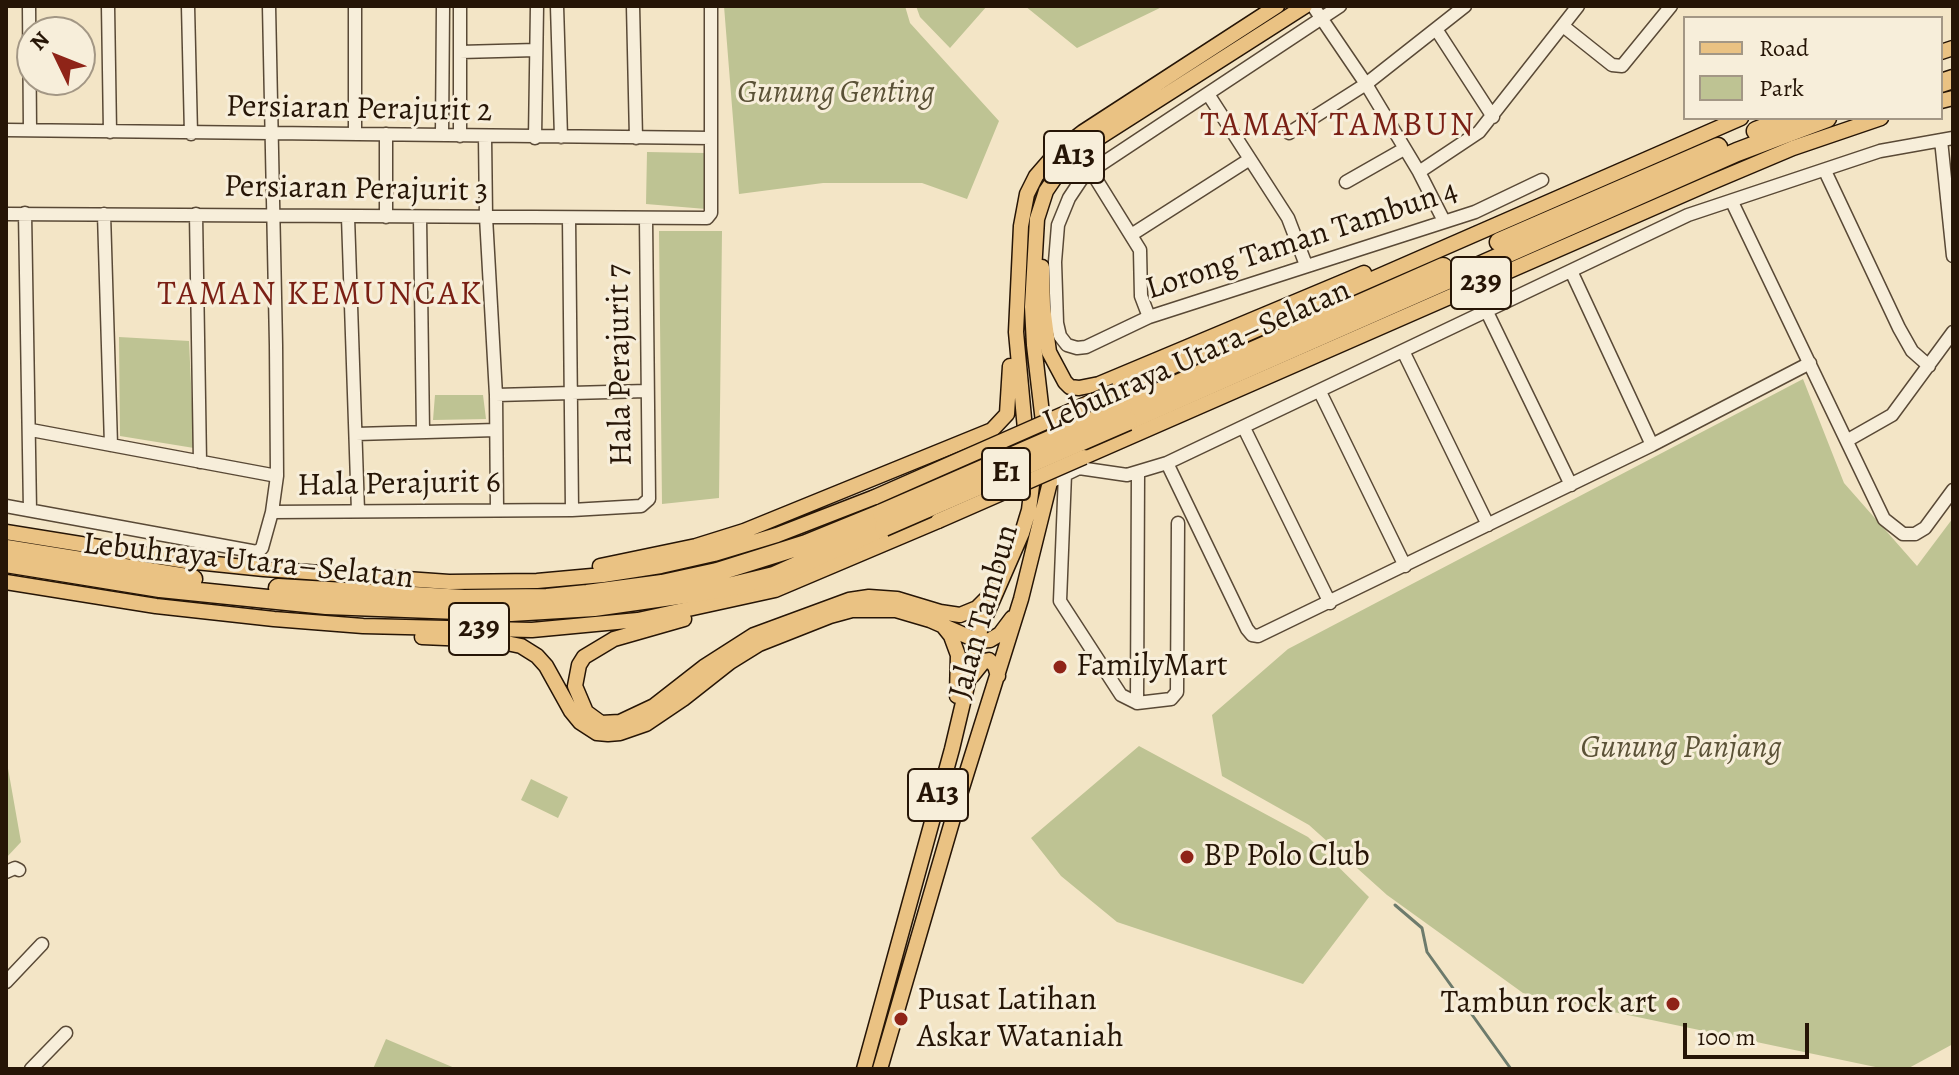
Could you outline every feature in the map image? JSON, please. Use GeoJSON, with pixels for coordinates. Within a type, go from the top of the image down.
{"type":"FeatureCollection","features":[{"type":"Feature","properties":{"kind":"highway","name":"Lebuhraya Utara–Selatan"},"geometry":{"type":"LineString","coordinates":[[6,549],[128,571],[258,587],[464,599],[547,598],[662,584],[717,572],[806,544],[1785,120]]}},
{"type":"Feature","properties":{"kind":"highway","name":"Lebuhraya Utara–Selatan"},"geometry":{"type":"LineString","coordinates":[[1122,407],[1737,152],[1822,120]]}},
{"type":"Feature","properties":{"kind":"highway","name":"Lebuhraya Utara–Selatan"},"geometry":{"type":"LineString","coordinates":[[6,563],[160,588],[326,605],[511,612],[594,607],[720,589],[774,576],[880,512]]}},
{"type":"Feature","properties":{"kind":"main road","name":"Jalan Tambun"},"geometry":{"type":"LineString","coordinates":[[864,1069],[898,952],[978,641],[1029,510],[1032,485],[1016,332],[1021,226],[1027,194],[1046,164],[1083,132],[1277,6]]}},
{"type":"Feature","properties":{"kind":"main road","name":"Jalan Tambun"},"geometry":{"type":"LineString","coordinates":[[880,1069],[1021,601],[1050,482],[1032,320],[1037,219],[1046,191],[1053,179],[1089,144],[1305,6]]}},
{"type":"Feature","properties":{"kind":"main road"},"geometry":{"type":"LineString","coordinates":[[6,532],[186,561],[449,582],[537,581],[603,575],[714,554],[777,535],[880,512],[1122,407],[1519,214],[1736,120]]}},
{"type":"Feature","properties":{"kind":"main road","name":"239"},"geometry":{"type":"LineString","coordinates":[[6,582],[156,606],[363,626],[532,630],[638,620],[775,590],[1710,183],[1793,148],[1875,120]]}},
{"type":"Feature","properties":{"kind":"main road"},"geometry":{"type":"LineString","coordinates":[[1037,219],[1042,239],[1043,307],[1049,352],[1065,382],[1070,387],[1079,388],[1099,384],[1493,219],[1519,214]]}},
{"type":"Feature","properties":{"kind":"main road"},"geometry":{"type":"LineString","coordinates":[[537,581],[570,571],[683,549],[744,531],[992,430],[1007,414],[1010,349],[1016,332]]}},
{"type":"Feature","properties":{"kind":"main road"},"geometry":{"type":"LineString","coordinates":[[775,590],[744,603],[605,642],[584,657],[579,665],[575,686],[580,704],[601,723],[620,722],[654,706],[725,652],[754,635],[788,621],[849,600],[869,597],[897,599],[960,615],[969,613],[984,602],[1003,579]]}},
{"type":"Feature","properties":{"kind":"main road"},"geometry":{"type":"LineString","coordinates":[[363,626],[385,635],[492,640],[521,646],[546,666],[580,722],[597,733],[608,734],[646,724],[759,644],[830,616],[852,610],[896,610],[978,641],[990,640],[1000,634],[1021,601]]}},
{"type":"Feature","properties":{"kind":"main road"},"geometry":{"type":"LineString","coordinates":[[942,625],[951,636],[958,655],[952,749]]}},
{"type":"Feature","properties":{"kind":"main road"},"geometry":{"type":"LineString","coordinates":[[965,688],[984,661],[989,660],[995,666],[998,676]]}},
{"type":"Feature","properties":{"kind":"main road"},"geometry":{"type":"LineString","coordinates":[[895,1017],[901,971],[898,952],[911,938],[922,904],[933,889]]}},
{"type":"Feature","properties":{"kind":"street"},"geometry":{"type":"LineString","coordinates":[[29,6],[30,130]]}},
{"type":"Feature","properties":{"kind":"street"},"geometry":{"type":"LineString","coordinates":[[108,6],[110,132]]}},
{"type":"Feature","properties":{"kind":"street"},"geometry":{"type":"LineString","coordinates":[[188,6],[191,134]]}},
{"type":"Feature","properties":{"kind":"street"},"geometry":{"type":"LineString","coordinates":[[269,6],[277,476],[272,512]]}},
{"type":"Feature","properties":{"kind":"street"},"geometry":{"type":"LineString","coordinates":[[355,6],[355,133]]}},
{"type":"Feature","properties":{"kind":"street"},"geometry":{"type":"LineString","coordinates":[[442,135],[443,6]]}},
{"type":"Feature","properties":{"kind":"street"},"geometry":{"type":"LineString","coordinates":[[460,6],[460,136]]}},
{"type":"Feature","properties":{"kind":"street"},"geometry":{"type":"LineString","coordinates":[[535,138],[537,6]]}},
{"type":"Feature","properties":{"kind":"street"},"geometry":{"type":"LineString","coordinates":[[557,6],[561,137]]}},
{"type":"Feature","properties":{"kind":"street"},"geometry":{"type":"LineString","coordinates":[[633,6],[636,138]]}},
{"type":"Feature","properties":{"kind":"street"},"geometry":{"type":"LineString","coordinates":[[711,6],[711,138]]}},
{"type":"Feature","properties":{"kind":"street"},"geometry":{"type":"LineString","coordinates":[[1313,6],[1366,84],[1419,172],[1444,221]]}},
{"type":"Feature","properties":{"kind":"street"},"geometry":{"type":"LineString","coordinates":[[1149,317],[1141,296],[1140,250],[1091,171],[1340,6]]}},
{"type":"Feature","properties":{"kind":"street"},"geometry":{"type":"LineString","coordinates":[[1289,133],[1366,84],[1465,6]]}},
{"type":"Feature","properties":{"kind":"street"},"geometry":{"type":"LineString","coordinates":[[1419,172],[1479,132],[1578,6]]}},
{"type":"Feature","properties":{"kind":"street"},"geometry":{"type":"LineString","coordinates":[[1563,26],[1612,65],[1622,66],[1671,6]]}},
{"type":"Feature","properties":{"kind":"street"},"geometry":{"type":"LineString","coordinates":[[1436,29],[1493,117]]}},
{"type":"Feature","properties":{"kind":"street"},"geometry":{"type":"LineString","coordinates":[[460,52],[536,50]]}},
{"type":"Feature","properties":{"kind":"street"},"geometry":{"type":"LineString","coordinates":[[1208,94],[1293,227],[1306,265]]}},
{"type":"Feature","properties":{"kind":"street","name":"Persiaran Perajurit 2"},"geometry":{"type":"LineString","coordinates":[[6,130],[711,138]]}},
{"type":"Feature","properties":{"kind":"street"},"geometry":{"type":"LineString","coordinates":[[386,134],[386,217]]}},
{"type":"Feature","properties":{"kind":"street"},"geometry":{"type":"LineString","coordinates":[[485,136],[486,217],[496,395],[497,509]]}},
{"type":"Feature","properties":{"kind":"street","name":"Persiaran Perajurit 3"},"geometry":{"type":"LineString","coordinates":[[6,214],[705,219],[711,213],[711,138]]}},
{"type":"Feature","properties":{"kind":"street"},"geometry":{"type":"LineString","coordinates":[[1050,482],[1079,468],[1127,475],[1167,463],[1688,215],[1880,151],[1947,139],[1953,256]]}},
{"type":"Feature","properties":{"kind":"street"},"geometry":{"type":"LineString","coordinates":[[1346,182],[1404,149]]}},
{"type":"Feature","properties":{"kind":"street"},"geometry":{"type":"LineString","coordinates":[[1131,235],[1250,159]]}},
{"type":"Feature","properties":{"kind":"street","name":"Lorong Taman Tambun 4"},"geometry":{"type":"LineString","coordinates":[[1091,171],[1075,189],[1061,215],[1055,262],[1058,331],[1063,341],[1077,348],[1086,347],[1149,317],[1475,212],[1542,180]]}},
{"type":"Feature","properties":{"kind":"street"},"geometry":{"type":"LineString","coordinates":[[1825,171],[1899,328],[1912,351],[1929,366]]}},
{"type":"Feature","properties":{"kind":"street"},"geometry":{"type":"LineString","coordinates":[[1732,202],[1884,519],[1903,534],[1915,534],[1925,528],[1953,490]]}},
{"type":"Feature","properties":{"kind":"street"},"geometry":{"type":"LineString","coordinates":[[6,506],[30,510],[25,213]]}},
{"type":"Feature","properties":{"kind":"street"},"geometry":{"type":"LineString","coordinates":[[104,214],[111,445]]}},
{"type":"Feature","properties":{"kind":"street"},"geometry":{"type":"LineString","coordinates":[[196,214],[200,462]]}},
{"type":"Feature","properties":{"kind":"street"},"geometry":{"type":"LineString","coordinates":[[348,217],[358,511]]}},
{"type":"Feature","properties":{"kind":"street"},"geometry":{"type":"LineString","coordinates":[[420,217],[423,432]]}},
{"type":"Feature","properties":{"kind":"street"},"geometry":{"type":"LineString","coordinates":[[569,218],[572,510]]}},
{"type":"Feature","properties":{"kind":"street","name":"Hala Perajurit 7"},"geometry":{"type":"LineString","coordinates":[[641,506],[649,499],[646,219]]}},
{"type":"Feature","properties":{"kind":"street"},"geometry":{"type":"LineString","coordinates":[[1571,271],[1652,445]]}},
{"type":"Feature","properties":{"kind":"street"},"geometry":{"type":"LineString","coordinates":[[1487,312],[1571,485]]}},
{"type":"Feature","properties":{"kind":"street"},"geometry":{"type":"LineString","coordinates":[[1848,440],[1892,415],[1953,332]]}},
{"type":"Feature","properties":{"kind":"street"},"geometry":{"type":"LineString","coordinates":[[1403,351],[1488,525]]}},
{"type":"Feature","properties":{"kind":"street"},"geometry":{"type":"LineString","coordinates":[[1167,463],[1247,629],[1252,635],[1262,635],[1652,445],[1810,363]]}},
{"type":"Feature","properties":{"kind":"street"},"geometry":{"type":"LineString","coordinates":[[496,395],[647,391]]}},
{"type":"Feature","properties":{"kind":"street"},"geometry":{"type":"LineString","coordinates":[[1320,392],[1405,566]]}},
{"type":"Feature","properties":{"kind":"street"},"geometry":{"type":"LineString","coordinates":[[1244,428],[1330,603]]}},
{"type":"Feature","properties":{"kind":"street"},"geometry":{"type":"LineString","coordinates":[[31,430],[277,476]]}},
{"type":"Feature","properties":{"kind":"street"},"geometry":{"type":"LineString","coordinates":[[356,434],[496,430]]}},
{"type":"Feature","properties":{"kind":"street"},"geometry":{"type":"LineString","coordinates":[[1137,703],[1138,472]]}},
{"type":"Feature","properties":{"kind":"street"},"geometry":{"type":"LineString","coordinates":[[1065,474],[1060,601],[1121,695],[1137,703],[1171,699],[1177,692],[1178,523]]}},
{"type":"Feature","properties":{"kind":"street","name":"Hala Perajurit 6"},"geometry":{"type":"LineString","coordinates":[[30,510],[255,552],[262,548],[272,512],[572,510],[641,506]]}},
{"type":"Feature","properties":{"kind":"street"},"geometry":{"type":"LineString","coordinates":[[9,972],[42,944]]}},
{"type":"Feature","properties":{"kind":"street"},"geometry":{"type":"LineString","coordinates":[[31,1069],[66,1033]]}},
{"type":"Feature","properties":{"kind":"green space","name":"Gunung Genting"},"geometry":{"type":"Polygon","coordinates":[[[724,6],[905,6],[910,23],[999,121],[967,199],[922,183],[823,183],[739,194],[724,6]]]}},
{"type":"Feature","properties":{"kind":"green space"},"geometry":{"type":"Polygon","coordinates":[[[916,6],[987,6],[950,48],[920,17],[916,6]]]}},
{"type":"Feature","properties":{"kind":"green space"},"geometry":{"type":"Polygon","coordinates":[[[1025,6],[1164,6],[1077,48],[1025,6]]]}},
{"type":"Feature","properties":{"kind":"green space"},"geometry":{"type":"Polygon","coordinates":[[[647,152],[705,153],[706,209],[646,204],[647,152]]]}},
{"type":"Feature","properties":{"kind":"green space"},"geometry":{"type":"Polygon","coordinates":[[[659,231],[722,231],[719,498],[662,504],[659,231]]]}},
{"type":"Feature","properties":{"kind":"green space"},"geometry":{"type":"Polygon","coordinates":[[[119,337],[189,341],[194,448],[120,436],[119,337]]]}},
{"type":"Feature","properties":{"kind":"green space","name":"Gunung Panjang"},"geometry":{"type":"Polygon","coordinates":[[[1803,379],[1844,483],[1917,566],[1953,518],[1953,1044],[1907,1069],[1885,1069],[1523,993],[1387,895],[1309,825],[1222,776],[1212,715],[1288,649],[1803,379]]]}},
{"type":"Feature","properties":{"kind":"green space"},"geometry":{"type":"Polygon","coordinates":[[[435,395],[483,395],[486,419],[433,420],[435,395]]]}},
{"type":"Feature","properties":{"kind":"green space","name":"BP Polo Club"},"geometry":{"type":"Polygon","coordinates":[[[1139,746],[1308,837],[1369,897],[1303,984],[1117,922],[1061,876],[1031,838],[1139,746]]]}},
{"type":"Feature","properties":{"kind":"green space"},"geometry":{"type":"Polygon","coordinates":[[[6,757],[21,842],[6,858],[6,757]]]}},
{"type":"Feature","properties":{"kind":"green space"},"geometry":{"type":"Polygon","coordinates":[[[531,779],[568,797],[558,818],[521,800],[531,779]]]}},
{"type":"Feature","properties":{"kind":"green space"},"geometry":{"type":"Polygon","coordinates":[[[386,1039],[457,1069],[373,1069],[386,1039]]]}},
{"type":"Feature","properties":{"kind":"waterway"},"geometry":{"type":"LineString","coordinates":[[1395,905],[1422,928],[1427,952],[1511,1069]]}},
{"type":"Feature","properties":{"kind":"place","name":"FamilyMart"},"geometry":{"type":"Point","coordinates":[1060,667]}},
{"type":"Feature","properties":{"kind":"place","name":"BP Polo Club"},"geometry":{"type":"Point","coordinates":[1187,857]}},
{"type":"Feature","properties":{"kind":"place","name":"Tambun rock art"},"geometry":{"type":"Point","coordinates":[1673,1004]}},
{"type":"Feature","properties":{"kind":"place","name":"Pusat Latihan Askar Wataniah"},"geometry":{"type":"Point","coordinates":[901,1019]}},
{"type":"Feature","properties":{"kind":"district","name":"TAMAN TAMBUN"},"geometry":{"type":"Point","coordinates":[1338,127]}},
{"type":"Feature","properties":{"kind":"district","name":"TAMAN KEMUNCAK"},"geometry":{"type":"Point","coordinates":[320,296]}}]}
